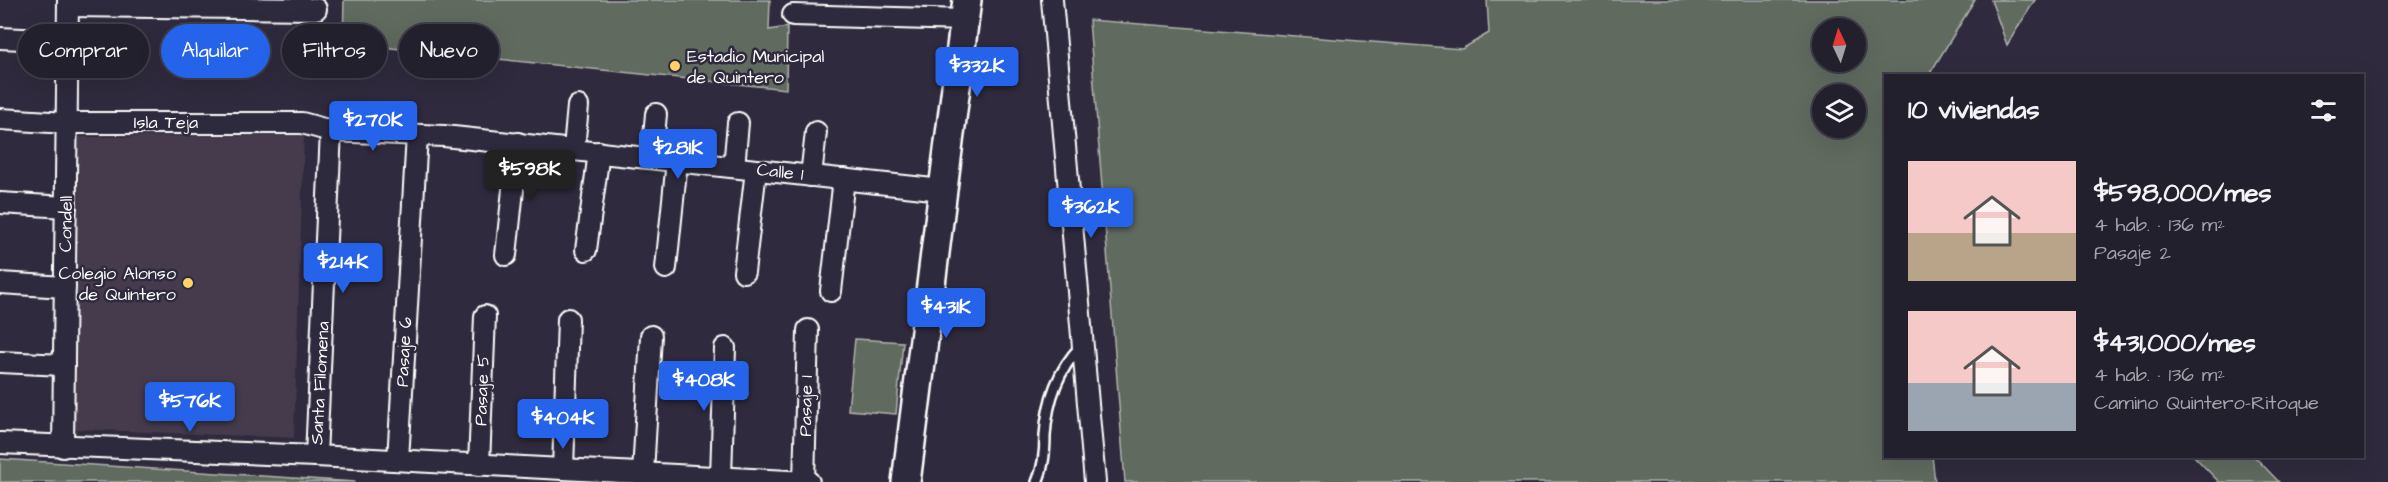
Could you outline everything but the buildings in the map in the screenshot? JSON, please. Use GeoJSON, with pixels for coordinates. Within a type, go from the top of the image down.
{"type":"FeatureCollection","features":[{"type":"Feature","properties":{"kind":"main road"},"geometry":{"type":"LineString","coordinates":[[906,482],[965,10]]}},
{"type":"Feature","properties":{"kind":"street"},"geometry":{"type":"LineString","coordinates":[[1052,0],[1081,346],[1095,482]]}},
{"type":"Feature","properties":{"kind":"street"},"geometry":{"type":"LineString","coordinates":[[68,3],[316,9]]}},
{"type":"Feature","properties":{"kind":"street","name":"Condell"},"geometry":{"type":"LineString","coordinates":[[68,3],[68,24]]}},
{"type":"Feature","properties":{"kind":"street"},"geometry":{"type":"LineString","coordinates":[[793,15],[965,10]]}},
{"type":"Feature","properties":{"kind":"street"},"geometry":{"type":"LineString","coordinates":[[0,38],[18,39]]}},
{"type":"Feature","properties":{"kind":"street","name":"Condell"},"geometry":{"type":"LineString","coordinates":[[63,447],[68,78]]}},
{"type":"Feature","properties":{"kind":"street"},"geometry":{"type":"LineString","coordinates":[[574,149],[578,106]]}},
{"type":"Feature","properties":{"kind":"street"},"geometry":{"type":"LineString","coordinates":[[652,158],[656,114]]}},
{"type":"Feature","properties":{"kind":"street","name":"Isla Teja"},"geometry":{"type":"LineString","coordinates":[[0,119],[67,123],[302,123],[331,131]]}},
{"type":"Feature","properties":{"kind":"street"},"geometry":{"type":"LineString","coordinates":[[734,167],[738,123]]}},
{"type":"Feature","properties":{"kind":"street","name":"Calle 1"},"geometry":{"type":"LineString","coordinates":[[331,131],[518,143],[942,190]]}},
{"type":"Feature","properties":{"kind":"street","name":"Santa Filomena"},"geometry":{"type":"LineString","coordinates":[[316,456],[331,131]]}},
{"type":"Feature","properties":{"kind":"street"},"geometry":{"type":"LineString","coordinates":[[811,176],[816,132]]}},
{"type":"Feature","properties":{"kind":"street","name":"Pasaje 6"},"geometry":{"type":"LineString","coordinates":[[398,460],[417,135]]}},
{"type":"Feature","properties":{"kind":"street"},"geometry":{"type":"LineString","coordinates":[[506,255],[518,143]]}},
{"type":"Feature","properties":{"kind":"street"},"geometry":{"type":"LineString","coordinates":[[586,250],[599,152]]}},
{"type":"Feature","properties":{"kind":"street"},"geometry":{"type":"LineString","coordinates":[[666,268],[677,161]]}},
{"type":"Feature","properties":{"kind":"street"},"geometry":{"type":"LineString","coordinates":[[744,272],[756,170]]}},
{"type":"Feature","properties":{"kind":"street"},"geometry":{"type":"LineString","coordinates":[[831,291],[844,179]]}},
{"type":"Feature","properties":{"kind":"street"},"geometry":{"type":"LineString","coordinates":[[0,203],[66,207]]}},
{"type":"Feature","properties":{"kind":"street"},"geometry":{"type":"LineString","coordinates":[[0,283],[65,287]]}},
{"type":"Feature","properties":{"kind":"street","name":"Pasaje 5"},"geometry":{"type":"LineString","coordinates":[[479,465],[485,316]]}},
{"type":"Feature","properties":{"kind":"street"},"geometry":{"type":"LineString","coordinates":[[563,469],[568,319]]}},
{"type":"Feature","properties":{"kind":"street","name":"Pasaje 1"},"geometry":{"type":"LineString","coordinates":[[804,482],[808,330]]}},
{"type":"Feature","properties":{"kind":"street"},"geometry":{"type":"LineString","coordinates":[[643,473],[651,336]]}},
{"type":"Feature","properties":{"kind":"street"},"geometry":{"type":"LineString","coordinates":[[721,477],[725,348]]}},
{"type":"Feature","properties":{"kind":"street"},"geometry":{"type":"LineString","coordinates":[[0,362],[64,365]]}},
{"type":"Feature","properties":{"kind":"street"},"geometry":{"type":"LineString","coordinates":[[0,443],[316,456],[808,482]]}},
{"type":"Feature","properties":{"kind":"lane"},"geometry":{"type":"LineString","coordinates":[[1037,482],[1045,456],[1045,435],[1053,390],[1064,367],[1081,346]]}},
{"type":"Feature","properties":{"kind":"shaded area","name":"Estadio Municipal de Quintero"},"geometry":{"type":"Polygon","coordinates":[[[344,0],[770,0],[769,30],[787,27],[786,89],[499,59],[499,24],[399,24],[399,49],[387,48],[387,24],[343,24],[344,0]]]}},
{"type":"Feature","properties":{"kind":"shaded area"},"geometry":{"type":"Polygon","coordinates":[[[1487,0],[1975,0],[1930,74],[1884,74],[1884,458],[1932,458],[1935,482],[1125,482],[1089,20],[1462,49],[1489,33],[1487,0]]]}},
{"type":"Feature","properties":{"kind":"shaded area"},"geometry":{"type":"Polygon","coordinates":[[[1991,0],[2035,0],[2007,45],[1991,0]]]}},
{"type":"Feature","properties":{"kind":"shaded area","name":"Colegio Alonso de Quintero"},"geometry":{"type":"Polygon","coordinates":[[[304,135],[294,438],[75,429],[79,137],[304,135]]]}},
{"type":"Feature","properties":{"kind":"shaded area"},"geometry":{"type":"Polygon","coordinates":[[[855,339],[903,342],[896,414],[848,410],[855,339]]]}},
{"type":"Feature","properties":{"kind":"shaded area"},"geometry":{"type":"Polygon","coordinates":[[[2196,458],[2256,458],[2279,482],[2219,482],[2196,458]]]}},
{"type":"Feature","properties":{"kind":"shaded area"},"geometry":{"type":"Polygon","coordinates":[[[0,459],[356,482],[0,482],[0,459]]]}},
{"type":"Feature","properties":{"kind":"place","name":"Estadio Municipal de Quintero"},"geometry":{"type":"Point","coordinates":[675,66]}},
{"type":"Feature","properties":{"kind":"place","name":"Colegio Alonso de Quintero"},"geometry":{"type":"Point","coordinates":[188,283]}}]}
